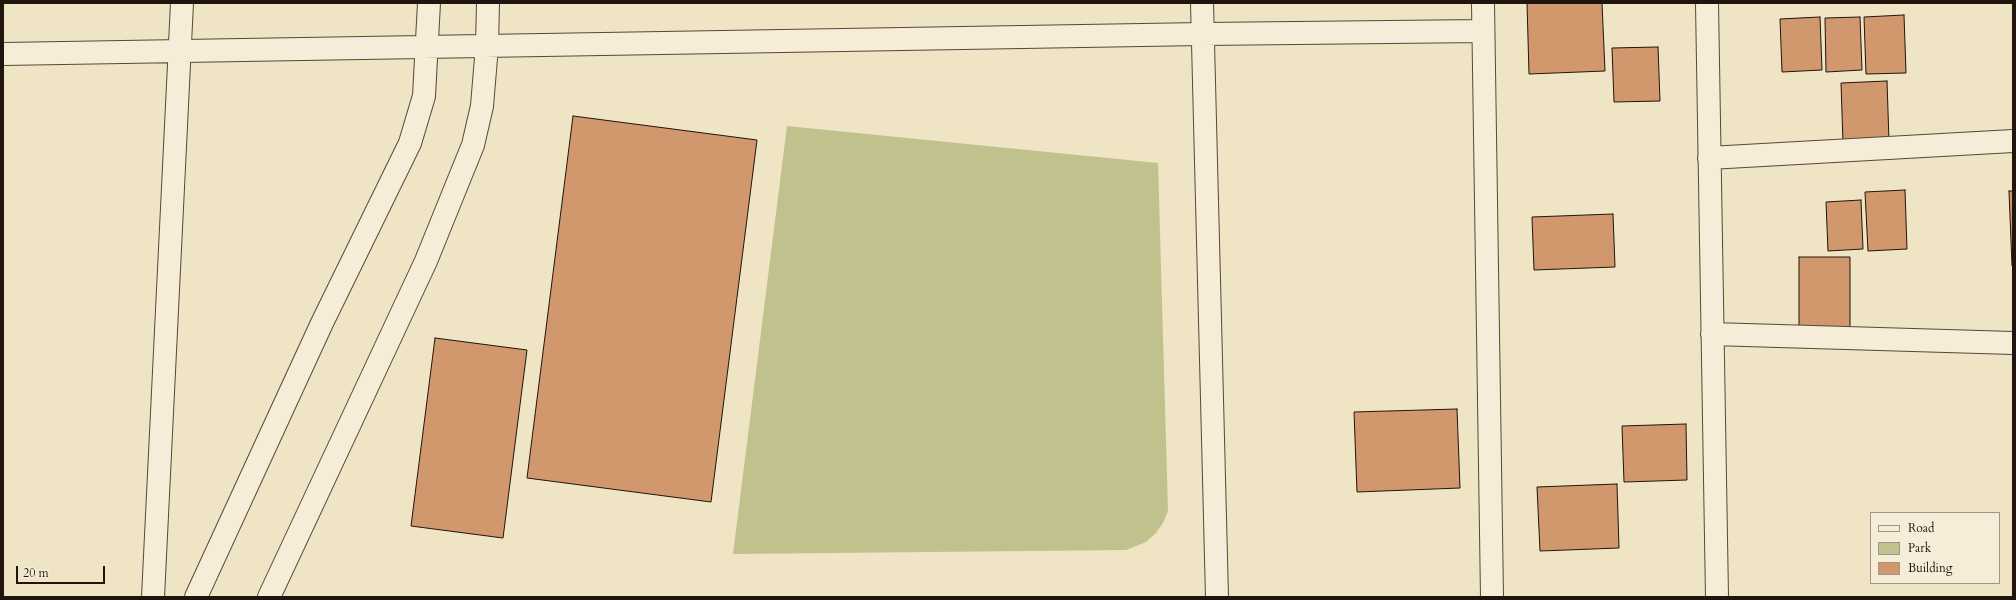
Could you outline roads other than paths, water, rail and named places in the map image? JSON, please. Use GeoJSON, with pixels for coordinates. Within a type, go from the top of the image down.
{"type":"FeatureCollection","features":[{"type":"Feature","properties":{"kind":"street"},"geometry":{"type":"LineString","coordinates":[[153,597],[182,3]]}},
{"type":"Feature","properties":{"kind":"street"},"geometry":{"type":"LineString","coordinates":[[196,597],[322,324],[410,143],[424,96],[428,46],[429,3]]}},
{"type":"Feature","properties":{"kind":"street"},"geometry":{"type":"LineString","coordinates":[[269,597],[426,261],[473,144],[482,106],[487,46],[488,3]]}},
{"type":"Feature","properties":{"kind":"street"},"geometry":{"type":"LineString","coordinates":[[1202,3],[1217,597]]}},
{"type":"Feature","properties":{"kind":"street"},"geometry":{"type":"LineString","coordinates":[[1483,3],[1492,597]]}},
{"type":"Feature","properties":{"kind":"street"},"geometry":{"type":"LineString","coordinates":[[1707,3],[1717,597]]}},
{"type":"Feature","properties":{"kind":"street"},"geometry":{"type":"LineString","coordinates":[[3,54],[180,52],[428,46],[1484,31]]}},
{"type":"Feature","properties":{"kind":"street"},"geometry":{"type":"LineString","coordinates":[[1709,158],[2013,141]]}},
{"type":"Feature","properties":{"kind":"street"},"geometry":{"type":"LineString","coordinates":[[1712,334],[2013,342]]}}]}
